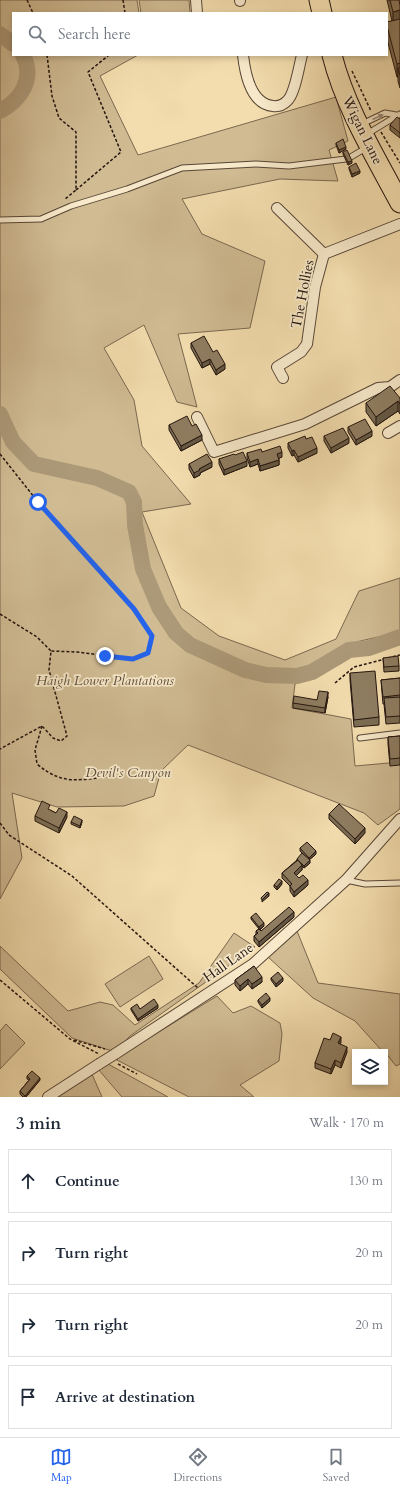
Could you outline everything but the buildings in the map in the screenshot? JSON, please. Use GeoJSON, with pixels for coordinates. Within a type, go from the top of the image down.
{"type":"FeatureCollection","features":[{"type":"Feature","properties":{"kind":"highway","name":"Wigan Lane"},"geometry":{"type":"LineString","coordinates":[[332,56],[337,74],[370,130],[400,203]]}},
{"type":"Feature","properties":{"kind":"street"},"geometry":{"type":"LineString","coordinates":[[196,0],[197,12]]}},
{"type":"Feature","properties":{"kind":"street"},"geometry":{"type":"LineString","coordinates":[[243,56],[244,70],[255,95],[265,106],[278,107],[287,101],[292,93],[302,56]]}},
{"type":"Feature","properties":{"kind":"street"},"geometry":{"type":"LineString","coordinates":[[277,208],[324,254]]}},
{"type":"Feature","properties":{"kind":"street","name":"The Hollies"},"geometry":{"type":"LineString","coordinates":[[283,378],[277,367],[301,352],[306,344],[315,287],[324,254],[400,224]]}},
{"type":"Feature","properties":{"kind":"street"},"geometry":{"type":"LineString","coordinates":[[197,417],[214,452],[305,424],[378,388],[390,387],[400,380]]}},
{"type":"Feature","properties":{"kind":"street"},"geometry":{"type":"LineString","coordinates":[[390,387],[396,397]]}},
{"type":"Feature","properties":{"kind":"street"},"geometry":{"type":"LineString","coordinates":[[388,433],[400,426]]}},
{"type":"Feature","properties":{"kind":"street","name":"Hall Lane"},"geometry":{"type":"LineString","coordinates":[[48,1097],[101,1060],[115,1056],[254,964],[346,880],[400,819]]}},
{"type":"Feature","properties":{"kind":"lane"},"geometry":{"type":"LineString","coordinates":[[0,220],[41,219],[71,206],[127,189],[182,168],[256,164],[290,166],[348,159],[385,113],[398,114]]}},
{"type":"Feature","properties":{"kind":"lane"},"geometry":{"type":"LineString","coordinates":[[370,130],[398,114]]}},
{"type":"Feature","properties":{"kind":"lane"},"geometry":{"type":"LineString","coordinates":[[360,738],[400,733]]}},
{"type":"Feature","properties":{"kind":"lane"},"geometry":{"type":"LineString","coordinates":[[346,880],[365,884],[400,883]]}},
{"type":"Feature","properties":{"kind":"path"},"geometry":{"type":"LineString","coordinates":[[27,0],[33,12]]}},
{"type":"Feature","properties":{"kind":"path"},"geometry":{"type":"LineString","coordinates":[[123,0],[125,12]]}},
{"type":"Feature","properties":{"kind":"path"},"geometry":{"type":"LineString","coordinates":[[46,56],[52,96],[58,118],[76,132],[76,190]]}},
{"type":"Feature","properties":{"kind":"path"},"geometry":{"type":"LineString","coordinates":[[66,199],[121,152],[88,72],[108,56]]}},
{"type":"Feature","properties":{"kind":"path"},"geometry":{"type":"LineString","coordinates":[[351,68],[370,130],[400,163]]}},
{"type":"Feature","properties":{"kind":"path"},"geometry":{"type":"LineString","coordinates":[[0,454],[38,502],[134,609],[152,636],[148,653],[133,659],[77,652],[51,651],[37,637],[0,614]]}},
{"type":"Feature","properties":{"kind":"path"},"geometry":{"type":"LineString","coordinates":[[42,726],[53,738],[61,741],[67,736],[49,670],[51,651]]}},
{"type":"Feature","properties":{"kind":"path"},"geometry":{"type":"LineString","coordinates":[[335,682],[354,667],[400,655]]}},
{"type":"Feature","properties":{"kind":"path"},"geometry":{"type":"LineString","coordinates":[[0,749],[42,726]]}},
{"type":"Feature","properties":{"kind":"path"},"geometry":{"type":"LineString","coordinates":[[42,726],[36,750],[37,764],[48,774],[67,781],[114,776]]}},
{"type":"Feature","properties":{"kind":"path"},"geometry":{"type":"LineString","coordinates":[[0,822],[9,835],[72,876],[206,995]]}},
{"type":"Feature","properties":{"kind":"path"},"geometry":{"type":"LineString","coordinates":[[0,980],[70,1039],[101,1060]]}},
{"type":"Feature","properties":{"kind":"path"},"geometry":{"type":"LineString","coordinates":[[70,1039],[115,1056],[137,1074]]}},
{"type":"Feature","properties":{"kind":"green space","name":"Haigh Lower Plantations"},"geometry":{"type":"Polygon","coordinates":[[[0,0],[137,0],[139,12],[12,12],[12,56],[136,56],[100,76],[138,155],[336,97],[348,141],[329,150],[338,181],[280,179],[182,199],[202,234],[265,261],[250,328],[178,334],[197,407],[177,402],[144,325],[104,348],[134,400],[142,446],[191,504],[142,512],[181,608],[219,636],[285,660],[336,639],[359,591],[400,578],[400,632],[356,642],[342,663],[295,684],[292,708],[351,719],[355,766],[400,762],[400,809],[378,825],[364,813],[188,745],[161,771],[154,796],[124,806],[57,807],[12,793],[22,858],[0,899],[0,0]]]}},
{"type":"Feature","properties":{"kind":"green space"},"geometry":{"type":"Polygon","coordinates":[[[139,0],[189,0],[190,12],[141,12],[139,0]]]}},
{"type":"Feature","properties":{"kind":"green space"},"geometry":{"type":"Polygon","coordinates":[[[297,931],[318,983],[400,994],[400,1064],[396,1066],[388,1056],[388,1049],[380,1049],[355,1021],[313,998],[268,957],[297,931]]]}},
{"type":"Feature","properties":{"kind":"green space"},"geometry":{"type":"Polygon","coordinates":[[[234,933],[255,947],[130,1036],[115,1052],[72,1038],[0,969],[0,946],[68,1011],[100,1002],[113,1005],[135,1025],[199,983],[234,933]]]}},
{"type":"Feature","properties":{"kind":"green space"},"geometry":{"type":"Polygon","coordinates":[[[149,956],[163,979],[120,1007],[105,984],[149,956]]]}},
{"type":"Feature","properties":{"kind":"green space"},"geometry":{"type":"Polygon","coordinates":[[[217,996],[233,1013],[251,1006],[280,1023],[282,1034],[279,1061],[240,1085],[254,1097],[189,1097],[115,1059],[217,996]]]}},
{"type":"Feature","properties":{"kind":"green space"},"geometry":{"type":"Polygon","coordinates":[[[6,1024],[25,1043],[0,1069],[0,1031],[6,1024]]]}},
{"type":"Feature","properties":{"kind":"green space"},"geometry":{"type":"Polygon","coordinates":[[[108,1064],[168,1097],[122,1097],[98,1069],[108,1064]]]}},
{"type":"Feature","properties":{"kind":"green space"},"geometry":{"type":"Polygon","coordinates":[[[91,1072],[102,1097],[52,1097],[91,1072]]]}},
{"type":"Feature","properties":{"kind":"waterway"},"geometry":{"type":"LineString","coordinates":[[0,34],[12,43]]}},
{"type":"Feature","properties":{"kind":"waterway"},"geometry":{"type":"LineString","coordinates":[[0,111],[14,101],[24,88],[27,80],[27,72],[23,56]]}},
{"type":"Feature","properties":{"kind":"waterway"},"geometry":{"type":"LineString","coordinates":[[0,414],[13,442],[34,464],[97,478],[129,492],[134,502],[135,525],[143,569],[159,607],[176,633],[190,645],[245,670],[266,675],[297,676],[312,672],[349,650],[369,648],[400,637]]}},
{"type":"Feature","properties":{"kind":"route"},"geometry":{"type":"LineString","coordinates":[[38,502],[134,609],[152,636],[148,653],[133,659],[105,656]]}},
{"type":"Feature","properties":{"kind":"park label","name":"Devil's Canyon"},"geometry":{"type":"Point","coordinates":[128,772]}}]}
